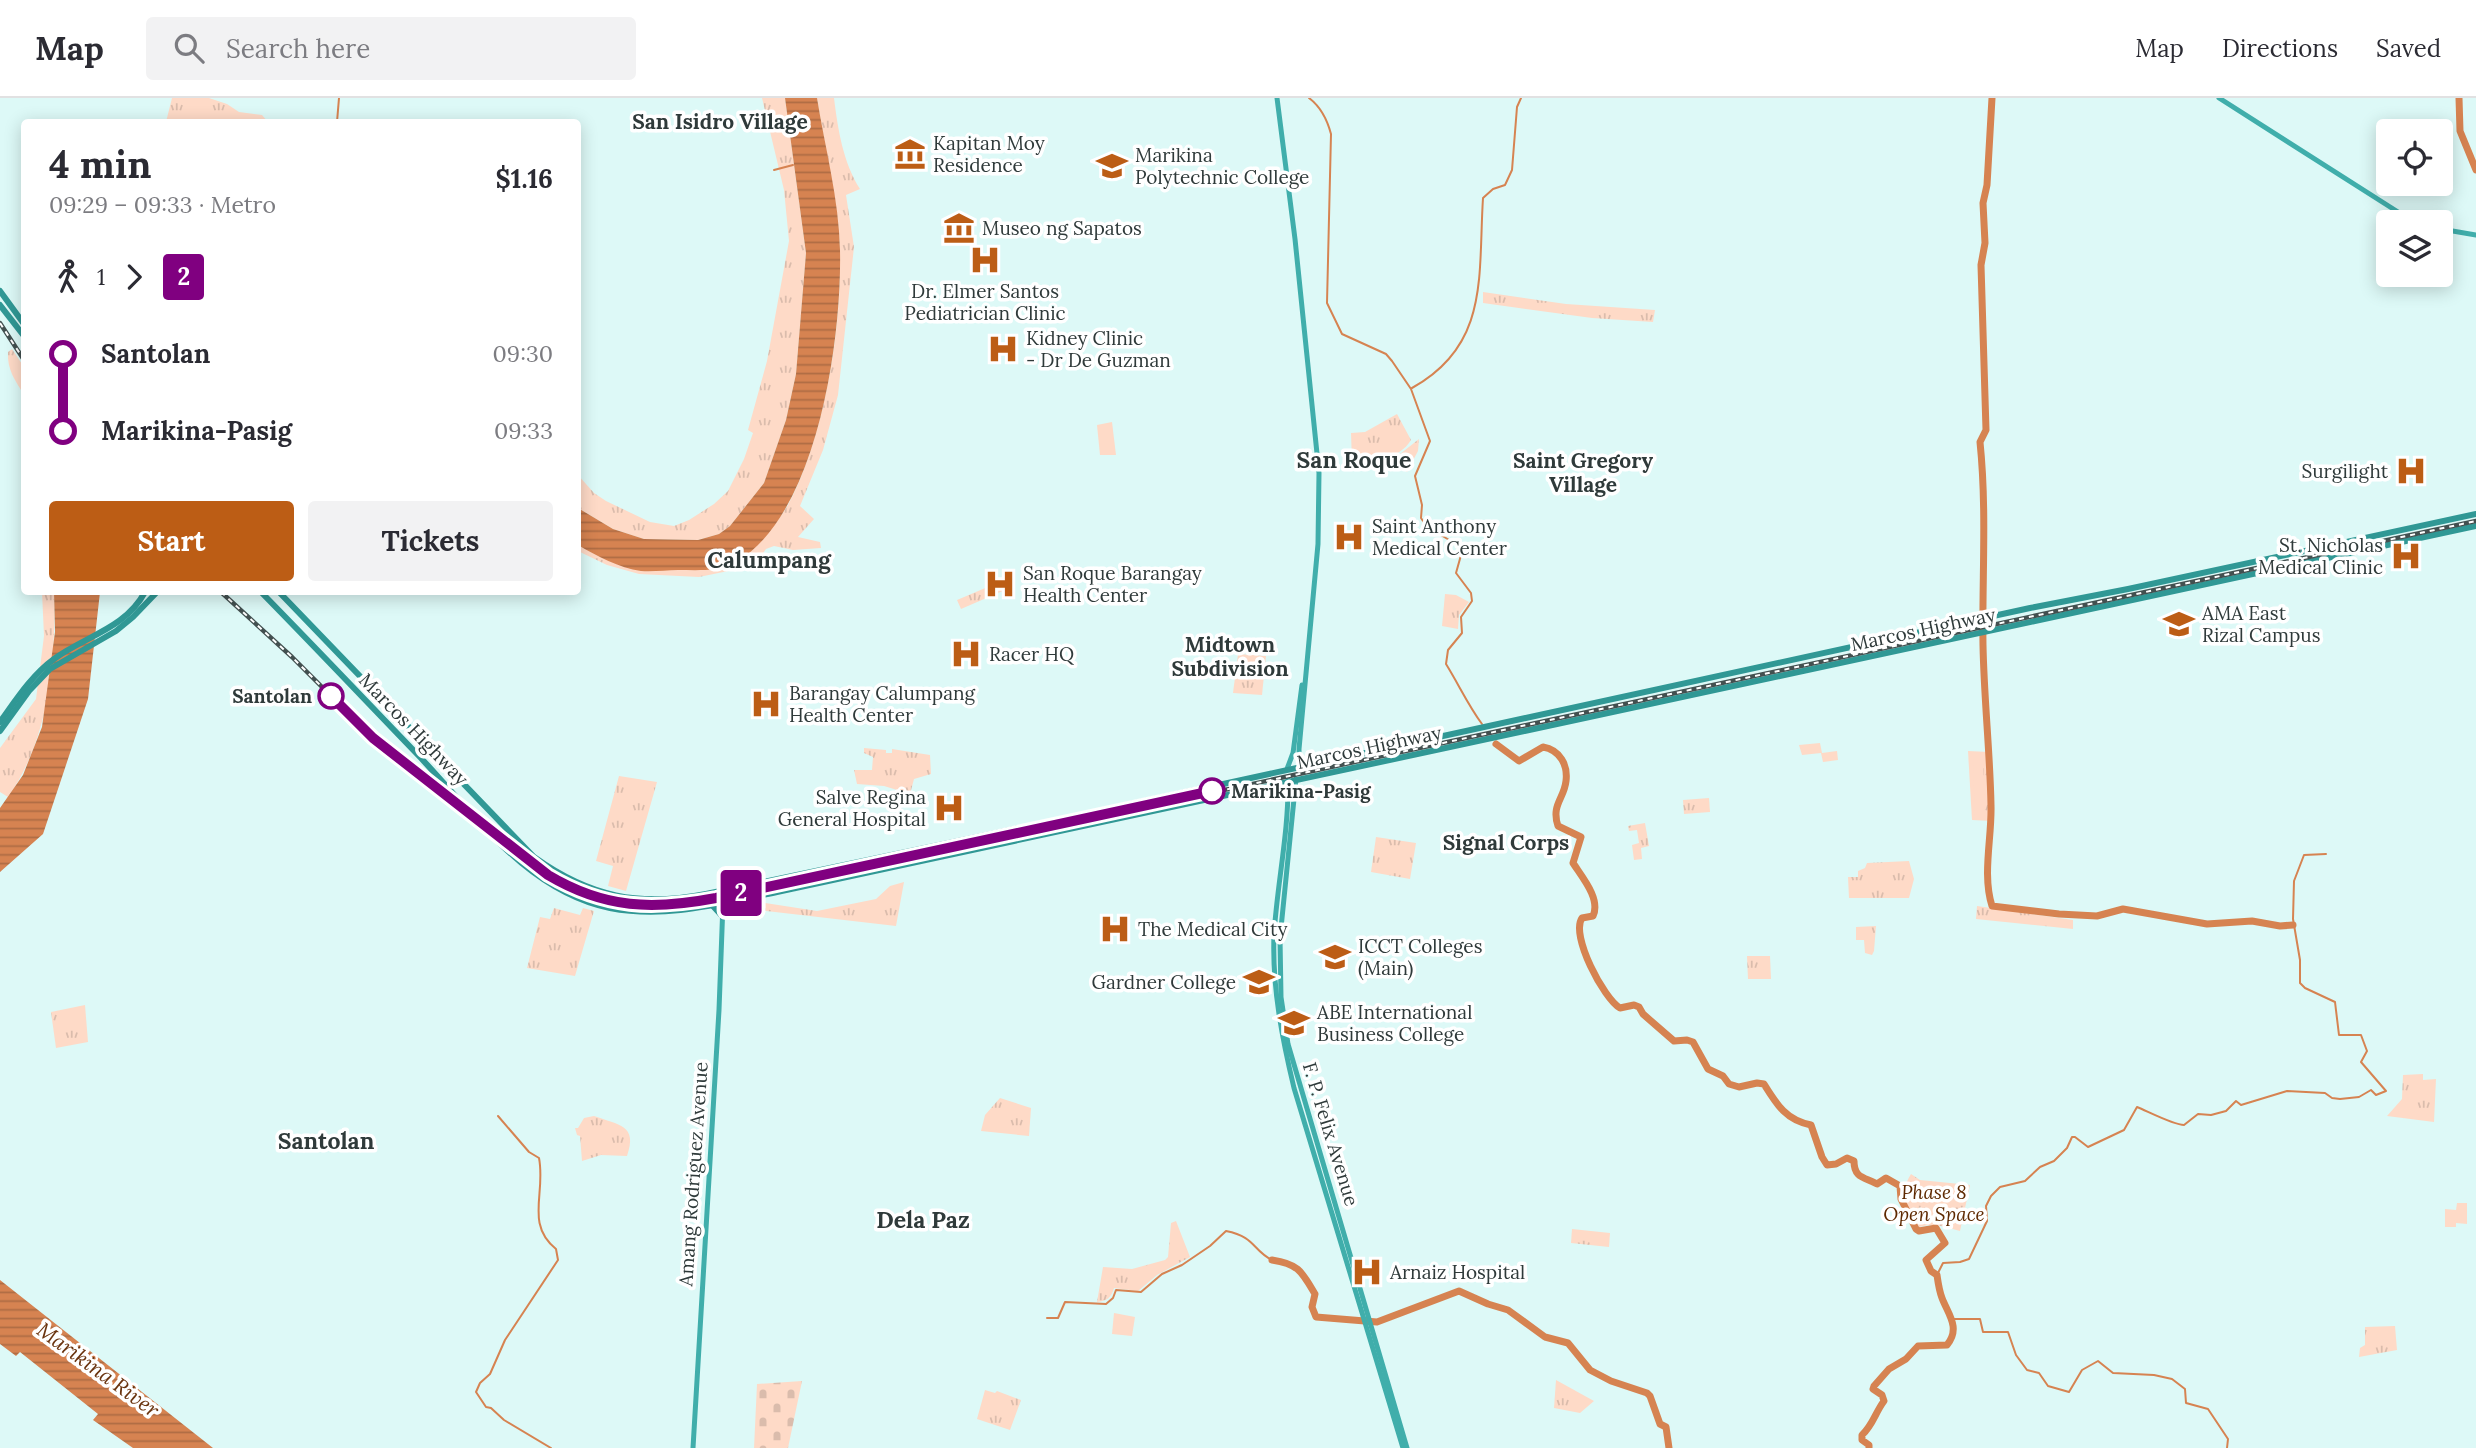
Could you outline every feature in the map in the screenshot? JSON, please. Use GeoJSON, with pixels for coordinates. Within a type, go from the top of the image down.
{"type":"FeatureCollection","features":[{"type":"Feature","properties":{"kind":"main road"},"geometry":{"type":"LineString","coordinates":[[1277,98],[1297,257],[1319,472],[1318,544],[1303,682],[1292,757],[1287,769]]}},
{"type":"Feature","properties":{"kind":"main road"},"geometry":{"type":"LineString","coordinates":[[2219,98],[2395,210]]}},
{"type":"Feature","properties":{"kind":"main road"},"geometry":{"type":"LineString","coordinates":[[2453,231],[2476,235]]}},
{"type":"Feature","properties":{"kind":"main road"},"geometry":{"type":"LineString","coordinates":[[0,291],[21,320]]}},
{"type":"Feature","properties":{"kind":"main road"},"geometry":{"type":"LineString","coordinates":[[0,305],[21,332]]}},
{"type":"Feature","properties":{"kind":"main road","name":"Marcos Highway"},"geometry":{"type":"LineString","coordinates":[[282,595],[522,846],[552,870],[583,886],[633,899],[681,899],[2476,514]]}},
{"type":"Feature","properties":{"kind":"main road"},"geometry":{"type":"LineString","coordinates":[[2420,526],[2430,528],[2430,536]]}},
{"type":"Feature","properties":{"kind":"main road","name":"Marcos Highway"},"geometry":{"type":"LineString","coordinates":[[264,595],[510,852],[544,880],[588,902],[631,911],[664,913],[723,903],[2476,526]]}},
{"type":"Feature","properties":{"kind":"main road"},"geometry":{"type":"LineString","coordinates":[[2218,568],[2221,581]]}},
{"type":"Feature","properties":{"kind":"main road"},"geometry":{"type":"LineString","coordinates":[[2207,584],[2211,577],[2209,570]]}},
{"type":"Feature","properties":{"kind":"main road"},"geometry":{"type":"LineString","coordinates":[[2143,586],[2141,592],[2145,597]]}},
{"type":"Feature","properties":{"kind":"main road"},"geometry":{"type":"LineString","coordinates":[[2120,591],[2124,597],[2122,602]]}},
{"type":"Feature","properties":{"kind":"main road"},"geometry":{"type":"LineString","coordinates":[[0,722],[45,666],[116,624],[136,607],[143,595]]}},
{"type":"Feature","properties":{"kind":"main road"},"geometry":{"type":"LineString","coordinates":[[0,731],[29,691],[50,669],[116,631],[154,595]]}},
{"type":"Feature","properties":{"kind":"main road"},"geometry":{"type":"LineString","coordinates":[[1303,682],[1298,755],[1303,766]]}},
{"type":"Feature","properties":{"kind":"main road"},"geometry":{"type":"LineString","coordinates":[[1685,683],[1688,695]]}},
{"type":"Feature","properties":{"kind":"main road"},"geometry":{"type":"LineString","coordinates":[[1677,685],[1680,697]]}},
{"type":"Feature","properties":{"kind":"main road"},"geometry":{"type":"LineString","coordinates":[[1481,740],[1476,737],[1482,727]]}},
{"type":"Feature","properties":{"kind":"main road"},"geometry":{"type":"LineString","coordinates":[[1423,751],[1466,740],[1468,737],[1465,733],[1426,739]]}},
{"type":"Feature","properties":{"kind":"main road","name":"F. P. Felix Avenue"},"geometry":{"type":"LineString","coordinates":[[1292,780],[1277,938],[1281,997],[1288,1044],[1405,1448]]}},
{"type":"Feature","properties":{"kind":"main road"},"geometry":{"type":"LineString","coordinates":[[457,796],[468,791]]}},
{"type":"Feature","properties":{"kind":"main road"},"geometry":{"type":"LineString","coordinates":[[462,802],[468,791]]}},
{"type":"Feature","properties":{"kind":"main road"},"geometry":{"type":"LineString","coordinates":[[971,838],[974,849]]}},
{"type":"Feature","properties":{"kind":"main road"},"geometry":{"type":"LineString","coordinates":[[830,867],[833,879]]}},
{"type":"Feature","properties":{"kind":"main road"},"geometry":{"type":"LineString","coordinates":[[631,911],[633,899]]}},
{"type":"Feature","properties":{"kind":"main road","name":"Amang Rodriguez Avenue"},"geometry":{"type":"LineString","coordinates":[[692,1448],[723,903]]}},
{"type":"Feature","properties":{"kind":"main road"},"geometry":{"type":"LineString","coordinates":[[712,905],[723,917]]}},
{"type":"Feature","properties":{"kind":"green space"},"geometry":{"type":"Polygon","coordinates":[[[172,98],[209,98],[227,104],[239,112],[262,115],[265,119],[167,119],[172,98]]]}},
{"type":"Feature","properties":{"kind":"green space"},"geometry":{"type":"Polygon","coordinates":[[[762,98],[785,98],[806,253],[796,374],[786,420],[764,483],[730,526],[719,534],[698,540],[644,539],[613,529],[581,510],[581,478],[594,493],[606,501],[650,522],[674,526],[714,504],[728,491],[753,433],[748,430],[767,361],[789,241],[784,190],[762,98]]]}},
{"type":"Feature","properties":{"kind":"green space"},"geometry":{"type":"Polygon","coordinates":[[[817,98],[834,98],[845,157],[860,189],[846,195],[854,247],[838,395],[823,450],[800,506],[814,519],[798,537],[820,542],[821,548],[793,550],[774,546],[766,549],[756,563],[699,577],[639,574],[607,565],[581,552],[581,546],[623,566],[751,551],[776,523],[788,505],[814,440],[832,363],[840,284],[840,248],[833,185],[817,98]]]}},
{"type":"Feature","properties":{"kind":"green space"},"geometry":{"type":"Polygon","coordinates":[[[1483,292],[1566,304],[1655,310],[1653,322],[1592,318],[1483,303],[1483,292]]]}},
{"type":"Feature","properties":{"kind":"green space"},"geometry":{"type":"Polygon","coordinates":[[[12,349],[21,362],[21,390],[12,375],[8,352],[12,349]]]}},
{"type":"Feature","properties":{"kind":"green space"},"geometry":{"type":"Polygon","coordinates":[[[1397,414],[1411,440],[1406,447],[1385,458],[1352,462],[1351,433],[1365,432],[1397,414]]]}},
{"type":"Feature","properties":{"kind":"green space"},"geometry":{"type":"Polygon","coordinates":[[[1112,422],[1116,455],[1100,455],[1097,425],[1112,422]]]}},
{"type":"Feature","properties":{"kind":"green space"},"geometry":{"type":"Polygon","coordinates":[[[1419,439],[1418,451],[1407,472],[1395,458],[1419,439]]]}},
{"type":"Feature","properties":{"kind":"green space"},"geometry":{"type":"Polygon","coordinates":[[[997,583],[999,588],[1003,587],[1005,590],[961,609],[957,600],[997,583]]]}},
{"type":"Feature","properties":{"kind":"green space"},"geometry":{"type":"Polygon","coordinates":[[[1445,594],[1456,595],[1469,602],[1459,615],[1458,629],[1442,626],[1445,594]]]}},
{"type":"Feature","properties":{"kind":"green space"},"geometry":{"type":"Polygon","coordinates":[[[42,595],[54,595],[53,645],[47,699],[33,750],[8,797],[0,792],[0,748],[36,699],[44,636],[42,595]]]}},
{"type":"Feature","properties":{"kind":"green space"},"geometry":{"type":"Polygon","coordinates":[[[1238,654],[1266,656],[1262,695],[1233,693],[1238,654]]]}},
{"type":"Feature","properties":{"kind":"green space"},"geometry":{"type":"Polygon","coordinates":[[[1820,743],[1822,753],[1837,751],[1838,760],[1823,762],[1821,753],[1802,755],[1799,745],[1820,743]]]}},
{"type":"Feature","properties":{"kind":"green space"},"geometry":{"type":"Polygon","coordinates":[[[864,748],[886,750],[886,753],[892,753],[892,749],[930,755],[931,774],[914,779],[910,794],[884,786],[857,784],[854,770],[872,770],[873,757],[864,753],[864,748]]]}},
{"type":"Feature","properties":{"kind":"green space"},"geometry":{"type":"Polygon","coordinates":[[[1968,751],[1989,752],[1993,821],[1972,820],[1968,751]]]}},
{"type":"Feature","properties":{"kind":"green space"},"geometry":{"type":"Polygon","coordinates":[[[1973,760],[1983,760],[1985,819],[1975,819],[1973,760]]]}},
{"type":"Feature","properties":{"kind":"green space"},"geometry":{"type":"Polygon","coordinates":[[[619,776],[657,782],[626,891],[608,886],[613,866],[596,861],[619,776]]]}},
{"type":"Feature","properties":{"kind":"green space"},"geometry":{"type":"Polygon","coordinates":[[[1709,798],[1710,812],[1684,814],[1683,800],[1709,798]]]}},
{"type":"Feature","properties":{"kind":"green space"},"geometry":{"type":"Polygon","coordinates":[[[1645,823],[1649,846],[1641,848],[1642,859],[1634,860],[1632,845],[1639,843],[1637,830],[1629,831],[1628,826],[1645,823]]]}},
{"type":"Feature","properties":{"kind":"green space"},"geometry":{"type":"Polygon","coordinates":[[[1376,837],[1416,843],[1410,879],[1371,872],[1376,837]]]}},
{"type":"Feature","properties":{"kind":"green space"},"geometry":{"type":"Polygon","coordinates":[[[1909,861],[1914,879],[1909,898],[1849,898],[1848,877],[1858,877],[1858,871],[1865,868],[1867,863],[1909,861]]]}},
{"type":"Feature","properties":{"kind":"green space"},"geometry":{"type":"Polygon","coordinates":[[[904,882],[896,926],[740,908],[758,902],[817,911],[876,899],[890,886],[904,882]]]}},
{"type":"Feature","properties":{"kind":"green space"},"geometry":{"type":"Polygon","coordinates":[[[1977,906],[2073,920],[2073,929],[1976,919],[1977,906]]]}},
{"type":"Feature","properties":{"kind":"green space"},"geometry":{"type":"Polygon","coordinates":[[[554,908],[580,915],[583,908],[594,911],[575,976],[527,968],[540,917],[550,919],[554,908]]]}},
{"type":"Feature","properties":{"kind":"green space"},"geometry":{"type":"Polygon","coordinates":[[[1876,926],[1872,955],[1865,953],[1864,940],[1856,940],[1856,927],[1876,926]]]}},
{"type":"Feature","properties":{"kind":"green space"},"geometry":{"type":"Polygon","coordinates":[[[1747,956],[1770,956],[1771,979],[1748,979],[1747,956]]]}},
{"type":"Feature","properties":{"kind":"green space"},"geometry":{"type":"Polygon","coordinates":[[[85,1005],[88,1042],[56,1048],[51,1012],[85,1005]]]}},
{"type":"Feature","properties":{"kind":"green space"},"geometry":{"type":"Polygon","coordinates":[[[2423,1074],[2423,1080],[2436,1079],[2434,1122],[2387,1116],[2402,1099],[2403,1075],[2423,1074]]]}},
{"type":"Feature","properties":{"kind":"green space"},"geometry":{"type":"Polygon","coordinates":[[[1000,1098],[1031,1108],[1029,1136],[981,1131],[985,1115],[1000,1098]]]}},
{"type":"Feature","properties":{"kind":"green space"},"geometry":{"type":"Polygon","coordinates":[[[594,1116],[618,1124],[628,1132],[630,1146],[627,1156],[601,1155],[582,1161],[580,1136],[575,1128],[578,1128],[584,1118],[594,1116]]]}},
{"type":"Feature","properties":{"kind":"green space","name":"Phase 8 Open Space"},"geometry":{"type":"Polygon","coordinates":[[[1911,1174],[1920,1180],[1970,1185],[1960,1231],[1934,1225],[1919,1227],[1905,1195],[1911,1174]]]}},
{"type":"Feature","properties":{"kind":"green space"},"geometry":{"type":"Polygon","coordinates":[[[2457,1203],[2467,1203],[2467,1224],[2456,1223],[2456,1227],[2445,1227],[2445,1209],[2456,1210],[2457,1203]]]}},
{"type":"Feature","properties":{"kind":"green space"},"geometry":{"type":"Polygon","coordinates":[[[1176,1221],[1190,1257],[1157,1275],[1138,1291],[1114,1288],[1108,1298],[1097,1302],[1103,1267],[1132,1269],[1165,1260],[1168,1257],[1171,1223],[1176,1221]]]}},
{"type":"Feature","properties":{"kind":"green space"},"geometry":{"type":"Polygon","coordinates":[[[1572,1229],[1610,1233],[1609,1247],[1571,1243],[1572,1229]]]}},
{"type":"Feature","properties":{"kind":"green space"},"geometry":{"type":"Polygon","coordinates":[[[1114,1313],[1135,1317],[1132,1336],[1112,1334],[1114,1313]]]}},
{"type":"Feature","properties":{"kind":"green space"},"geometry":{"type":"Polygon","coordinates":[[[2395,1326],[2397,1350],[2359,1357],[2360,1348],[2365,1345],[2365,1327],[2395,1326]]]}},
{"type":"Feature","properties":{"kind":"green space"},"geometry":{"type":"Polygon","coordinates":[[[1556,1380],[1594,1401],[1580,1413],[1554,1408],[1556,1380]]]}},
{"type":"Feature","properties":{"kind":"green space"},"geometry":{"type":"Polygon","coordinates":[[[802,1381],[788,1448],[754,1448],[757,1384],[802,1381]]]}},
{"type":"Feature","properties":{"kind":"green space"},"geometry":{"type":"Polygon","coordinates":[[[985,1390],[995,1393],[997,1391],[1021,1400],[1010,1430],[977,1419],[985,1390]]]}},
{"type":"Feature","properties":{"kind":"water"},"geometry":{"type":"Polygon","coordinates":[[[785,98],[817,98],[834,193],[840,250],[836,329],[830,375],[820,421],[805,466],[787,506],[764,539],[736,562],[715,569],[633,569],[581,547],[581,510],[613,529],[644,539],[698,540],[719,534],[730,526],[764,483],[786,420],[796,374],[806,253],[785,98]]]}},
{"type":"Feature","properties":{"kind":"water"},"geometry":{"type":"Polygon","coordinates":[[[54,595],[100,595],[88,699],[43,834],[0,872],[0,808],[23,775],[42,727],[55,632],[54,595]]]}},
{"type":"Feature","properties":{"kind":"water","name":"Marikina River"},"geometry":{"type":"Polygon","coordinates":[[[0,1280],[213,1448],[133,1448],[93,1420],[98,1414],[20,1352],[16,1356],[0,1344],[0,1280]]]}},
{"type":"Feature","properties":{"kind":"waterway"},"geometry":{"type":"LineString","coordinates":[[337,119],[339,98]]}},
{"type":"Feature","properties":{"kind":"waterway"},"geometry":{"type":"LineString","coordinates":[[1309,98],[1323,114],[1331,134],[1327,303],[1342,334],[1386,354],[1411,389],[1430,441],[1415,476],[1422,505],[1421,518],[1427,527],[1463,548],[1456,573],[1471,593],[1472,601],[1461,617],[1462,633],[1448,650],[1446,664],[1482,724]]}},
{"type":"Feature","properties":{"kind":"waterway"},"geometry":{"type":"LineString","coordinates":[[1412,388],[1437,371],[1455,351],[1467,329],[1475,306],[1479,281],[1483,198],[1493,189],[1505,185],[1512,170],[1517,107],[1521,98]]}},
{"type":"Feature","properties":{"kind":"waterway"},"geometry":{"type":"LineString","coordinates":[[1992,98],[1987,185],[1983,203],[1985,243],[1981,265],[1986,430],[1980,442],[1984,518],[1984,665],[1991,805],[1988,881],[1992,906],[2097,916],[2123,909],[2207,924],[2252,921],[2280,926],[2293,925]]}},
{"type":"Feature","properties":{"kind":"waterway"},"geometry":{"type":"LineString","coordinates":[[2459,98],[2460,131],[2476,170]]}},
{"type":"Feature","properties":{"kind":"waterway"},"geometry":{"type":"LineString","coordinates":[[774,170],[793,165]]}},
{"type":"Feature","properties":{"kind":"waterway"},"geometry":{"type":"LineString","coordinates":[[1496,744],[1519,761],[1543,747],[1554,751],[1562,759],[1566,769],[1566,781],[1556,819],[1558,826],[1581,837],[1573,863],[1593,895],[1595,903],[1593,916],[1582,918],[1581,938],[1590,966],[1613,1002],[1620,1008],[1634,1005],[1639,1007],[1643,1014],[1674,1041],[1693,1042],[1708,1069],[1723,1076],[1729,1084],[1739,1087],[1764,1084],[1778,1105],[1789,1115],[1811,1125],[1827,1165],[1847,1158],[1854,1161],[1856,1171],[1864,1178],[1877,1184],[1886,1178],[1900,1186],[1901,1199],[1916,1229],[1919,1231],[1936,1228],[1945,1243],[1926,1260],[1931,1271],[1937,1275],[1941,1295],[1952,1321],[1951,1339],[1947,1345],[1918,1346],[1906,1359],[1889,1369],[1874,1386],[1873,1389],[1882,1395],[1884,1401],[1862,1435],[1862,1440],[1869,1448]]}},
{"type":"Feature","properties":{"kind":"waterway"},"geometry":{"type":"LineString","coordinates":[[1937,1275],[1943,1263],[1969,1259],[1987,1221],[1986,1206],[2000,1187],[2025,1181],[2040,1167],[2054,1161],[2067,1148],[2072,1137],[2088,1147],[2124,1130],[2137,1107],[2184,1125],[2198,1114],[2211,1115],[2226,1111],[2236,1101],[2241,1105],[2287,1091],[2325,1093],[2340,1099],[2359,1097],[2371,1090],[2376,1095],[2386,1091],[2361,1062],[2367,1051],[2361,1035],[2339,1035],[2335,1002],[2300,983],[2300,960],[2293,919],[2294,881],[2304,855],[2326,854]]}},
{"type":"Feature","properties":{"kind":"waterway"},"geometry":{"type":"LineString","coordinates":[[498,1116],[529,1152],[539,1158],[538,1207],[541,1229],[556,1249],[558,1260],[505,1340],[490,1374],[480,1383],[476,1392],[486,1407],[551,1448]]}},
{"type":"Feature","properties":{"kind":"waterway"},"geometry":{"type":"LineString","coordinates":[[1047,1318],[1058,1318],[1065,1302],[1106,1304],[1113,1298],[1116,1290],[1141,1292],[1162,1274],[1182,1265],[1210,1246],[1226,1231],[1248,1240],[1272,1260]]}},
{"type":"Feature","properties":{"kind":"waterway"},"geometry":{"type":"LineString","coordinates":[[1272,1260],[1288,1264],[1303,1275],[1315,1294],[1312,1307],[1316,1317],[1377,1322],[1459,1291],[1508,1310],[1545,1337],[1568,1343],[1590,1370],[1611,1381],[1647,1393],[1660,1424],[1666,1427],[1669,1448]]}},
{"type":"Feature","properties":{"kind":"waterway"},"geometry":{"type":"LineString","coordinates":[[1953,1319],[1980,1319],[1983,1332],[2008,1332],[2016,1355],[2027,1370],[2039,1373],[2048,1386],[2069,1392],[2082,1370],[2098,1361],[2113,1373],[2154,1375],[2172,1379],[2185,1389],[2186,1403],[2208,1409],[2228,1439],[2227,1448]]}},
{"type":"Feature","properties":{"kind":"railway"},"geometry":{"type":"LineString","coordinates":[[0,323],[21,355]]}},
{"type":"Feature","properties":{"kind":"railway"},"geometry":{"type":"LineString","coordinates":[[224,595],[292,657],[373,738],[527,860],[563,884],[579,891],[620,903],[663,906],[824,876],[2476,521]]}},
{"type":"Feature","properties":{"kind":"metro line","name":"2"},"geometry":{"type":"LineString","coordinates":[[331,696],[373,738],[548,875],[599,898],[644,906],[681,905],[716,898],[1212,791]]}},
{"type":"Feature","properties":{"kind":"place","name":"Kapitan Moy Residence"},"geometry":{"type":"Point","coordinates":[910,154]}},
{"type":"Feature","properties":{"kind":"place","name":"Marikina Polytechnic College"},"geometry":{"type":"Point","coordinates":[1112,166]}},
{"type":"Feature","properties":{"kind":"place","name":"Museo ng Sapatos"},"geometry":{"type":"Point","coordinates":[959,228]}},
{"type":"Feature","properties":{"kind":"place","name":"Dr. Elmer Santos Pediatrician Clinic"},"geometry":{"type":"Point","coordinates":[985,260]}},
{"type":"Feature","properties":{"kind":"place","name":"Kidney Clinic - Dr De Guzman"},"geometry":{"type":"Point","coordinates":[1003,349]}},
{"type":"Feature","properties":{"kind":"place","name":"Surgilight"},"geometry":{"type":"Point","coordinates":[2411,471]}},
{"type":"Feature","properties":{"kind":"place","name":"Saint Anthony Medical Center"},"geometry":{"type":"Point","coordinates":[1349,537]}},
{"type":"Feature","properties":{"kind":"place","name":"St. Nicholas Medical Clinic"},"geometry":{"type":"Point","coordinates":[2406,556]}},
{"type":"Feature","properties":{"kind":"place","name":"San Roque Barangay Health Center"},"geometry":{"type":"Point","coordinates":[1000,584]}},
{"type":"Feature","properties":{"kind":"place","name":"AMA East Rizal Campus"},"geometry":{"type":"Point","coordinates":[2179,624]}},
{"type":"Feature","properties":{"kind":"place","name":"Racer HQ"},"geometry":{"type":"Point","coordinates":[966,654]}},
{"type":"Feature","properties":{"kind":"place","name":"Santolan"},"geometry":{"type":"Point","coordinates":[331,696]}},
{"type":"Feature","properties":{"kind":"place","name":"Barangay Calumpang Health Center"},"geometry":{"type":"Point","coordinates":[766,704]}},
{"type":"Feature","properties":{"kind":"place","name":"Marikina-Pasig"},"geometry":{"type":"Point","coordinates":[1212,791]}},
{"type":"Feature","properties":{"kind":"place","name":"Salve Regina General Hospital"},"geometry":{"type":"Point","coordinates":[949,808]}},
{"type":"Feature","properties":{"kind":"place","name":"The Medical City"},"geometry":{"type":"Point","coordinates":[1115,929]}},
{"type":"Feature","properties":{"kind":"place","name":"ICCT Colleges (Main)"},"geometry":{"type":"Point","coordinates":[1335,957]}},
{"type":"Feature","properties":{"kind":"place","name":"Gardner College"},"geometry":{"type":"Point","coordinates":[1259,982]}},
{"type":"Feature","properties":{"kind":"place","name":"ABE International Business College"},"geometry":{"type":"Point","coordinates":[1294,1023]}},
{"type":"Feature","properties":{"kind":"place","name":"Arnaiz Hospital"},"geometry":{"type":"Point","coordinates":[1367,1272]}},
{"type":"Feature","properties":{"kind":"district","name":"San Isidro Village"},"geometry":{"type":"Point","coordinates":[720,122]}},
{"type":"Feature","properties":{"kind":"district","name":"San Roque"},"geometry":{"type":"Point","coordinates":[1354,460]}},
{"type":"Feature","properties":{"kind":"district","name":"Saint Gregory Village"},"geometry":{"type":"Point","coordinates":[1583,473]}},
{"type":"Feature","properties":{"kind":"district","name":"Calumpang"},"geometry":{"type":"Point","coordinates":[769,560]}},
{"type":"Feature","properties":{"kind":"district","name":"Midtown Subdivision"},"geometry":{"type":"Point","coordinates":[1230,657]}},
{"type":"Feature","properties":{"kind":"district","name":"Signal Corps"},"geometry":{"type":"Point","coordinates":[1506,843]}},
{"type":"Feature","properties":{"kind":"district","name":"Santolan"},"geometry":{"type":"Point","coordinates":[326,1141]}},
{"type":"Feature","properties":{"kind":"district","name":"Dela Paz"},"geometry":{"type":"Point","coordinates":[923,1220]}}]}
